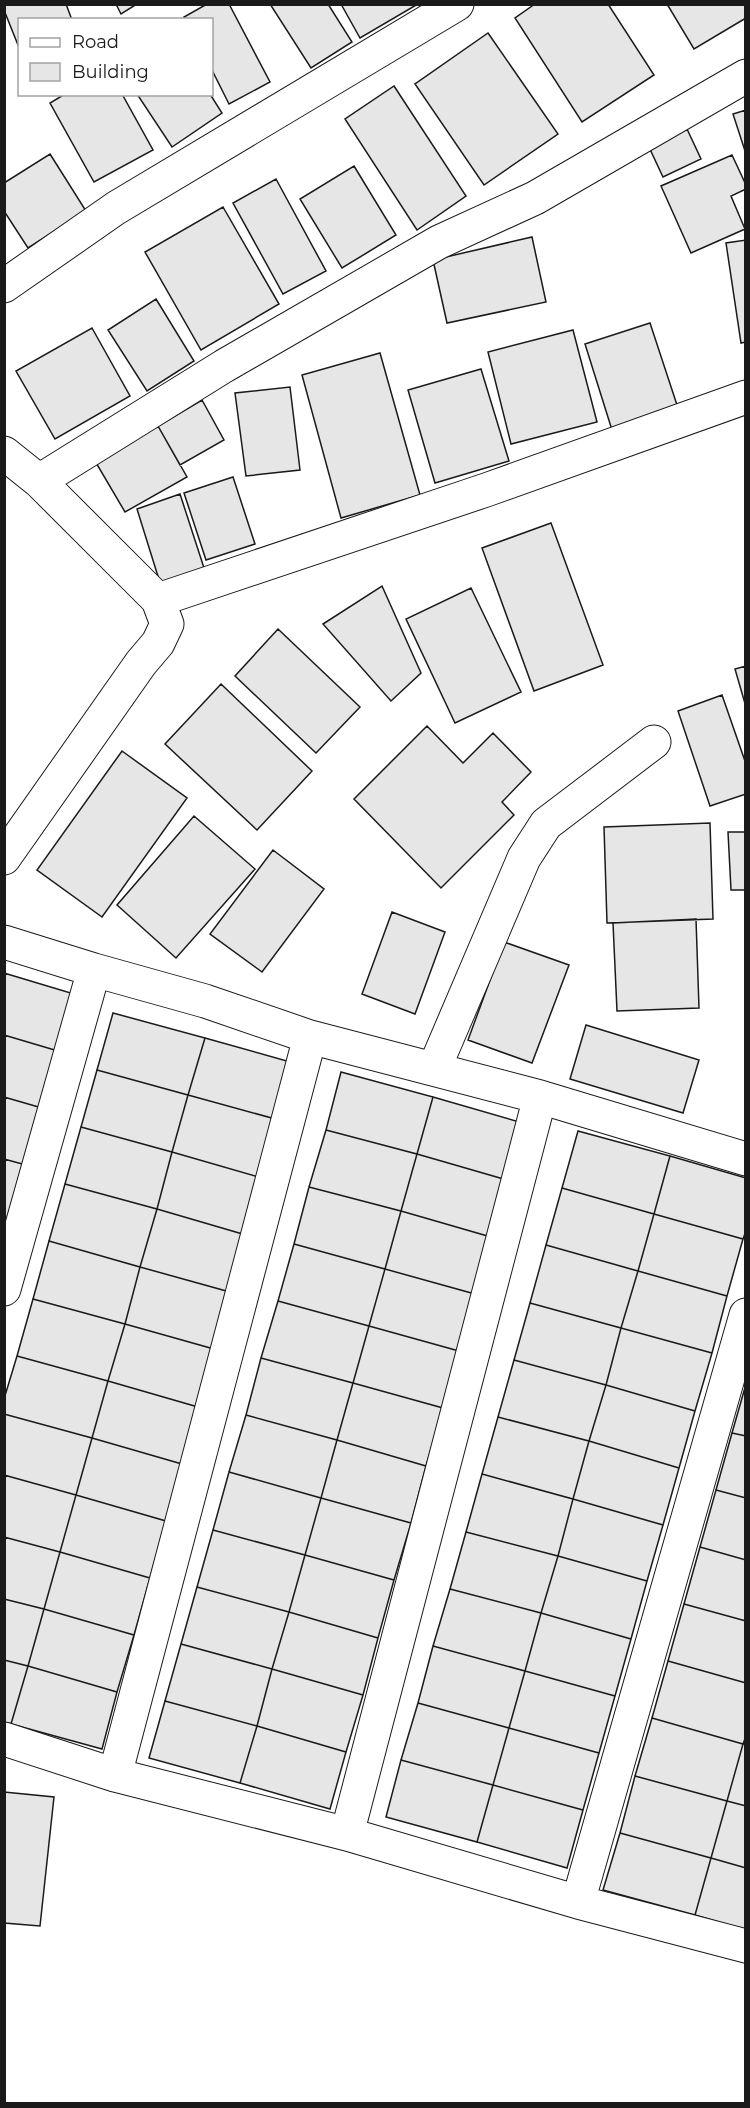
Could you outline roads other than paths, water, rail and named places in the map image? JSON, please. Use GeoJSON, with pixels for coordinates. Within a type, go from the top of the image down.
{"type":"FeatureCollection","features":[{"type":"Feature","properties":{"kind":"street"},"geometry":{"type":"LineString","coordinates":[[4,286],[116,208],[457,4]]}},
{"type":"Feature","properties":{"kind":"street"},"geometry":{"type":"LineString","coordinates":[[39,481],[234,360],[439,242],[535,198],[746,76]]}},
{"type":"Feature","properties":{"kind":"street"},"geometry":{"type":"LineString","coordinates":[[158,600],[486,490],[746,397]]}},
{"type":"Feature","properties":{"kind":"street"},"geometry":{"type":"LineString","coordinates":[[4,453],[39,481],[158,600],[167,624],[158,642],[4,858]]}},
{"type":"Feature","properties":{"kind":"street"},"geometry":{"type":"LineString","coordinates":[[434,1069],[524,858],[546,824],[654,742]]}},
{"type":"Feature","properties":{"kind":"street"},"geometry":{"type":"LineString","coordinates":[[4,942],[205,1001],[310,1037],[540,1097],[746,1159]]}},
{"type":"Feature","properties":{"kind":"street"},"geometry":{"type":"LineString","coordinates":[[4,1289],[94,970]]}},
{"type":"Feature","properties":{"kind":"street"},"geometry":{"type":"LineString","coordinates":[[115,1775],[310,1037]]}},
{"type":"Feature","properties":{"kind":"street"},"geometry":{"type":"LineString","coordinates":[[347,1834],[540,1097]]}},
{"type":"Feature","properties":{"kind":"street"},"geometry":{"type":"LineString","coordinates":[[578,1902],[746,1315]]}},
{"type":"Feature","properties":{"kind":"street"},"geometry":{"type":"LineString","coordinates":[[4,1739],[115,1775],[347,1834],[578,1902],[746,1946]]}}]}
